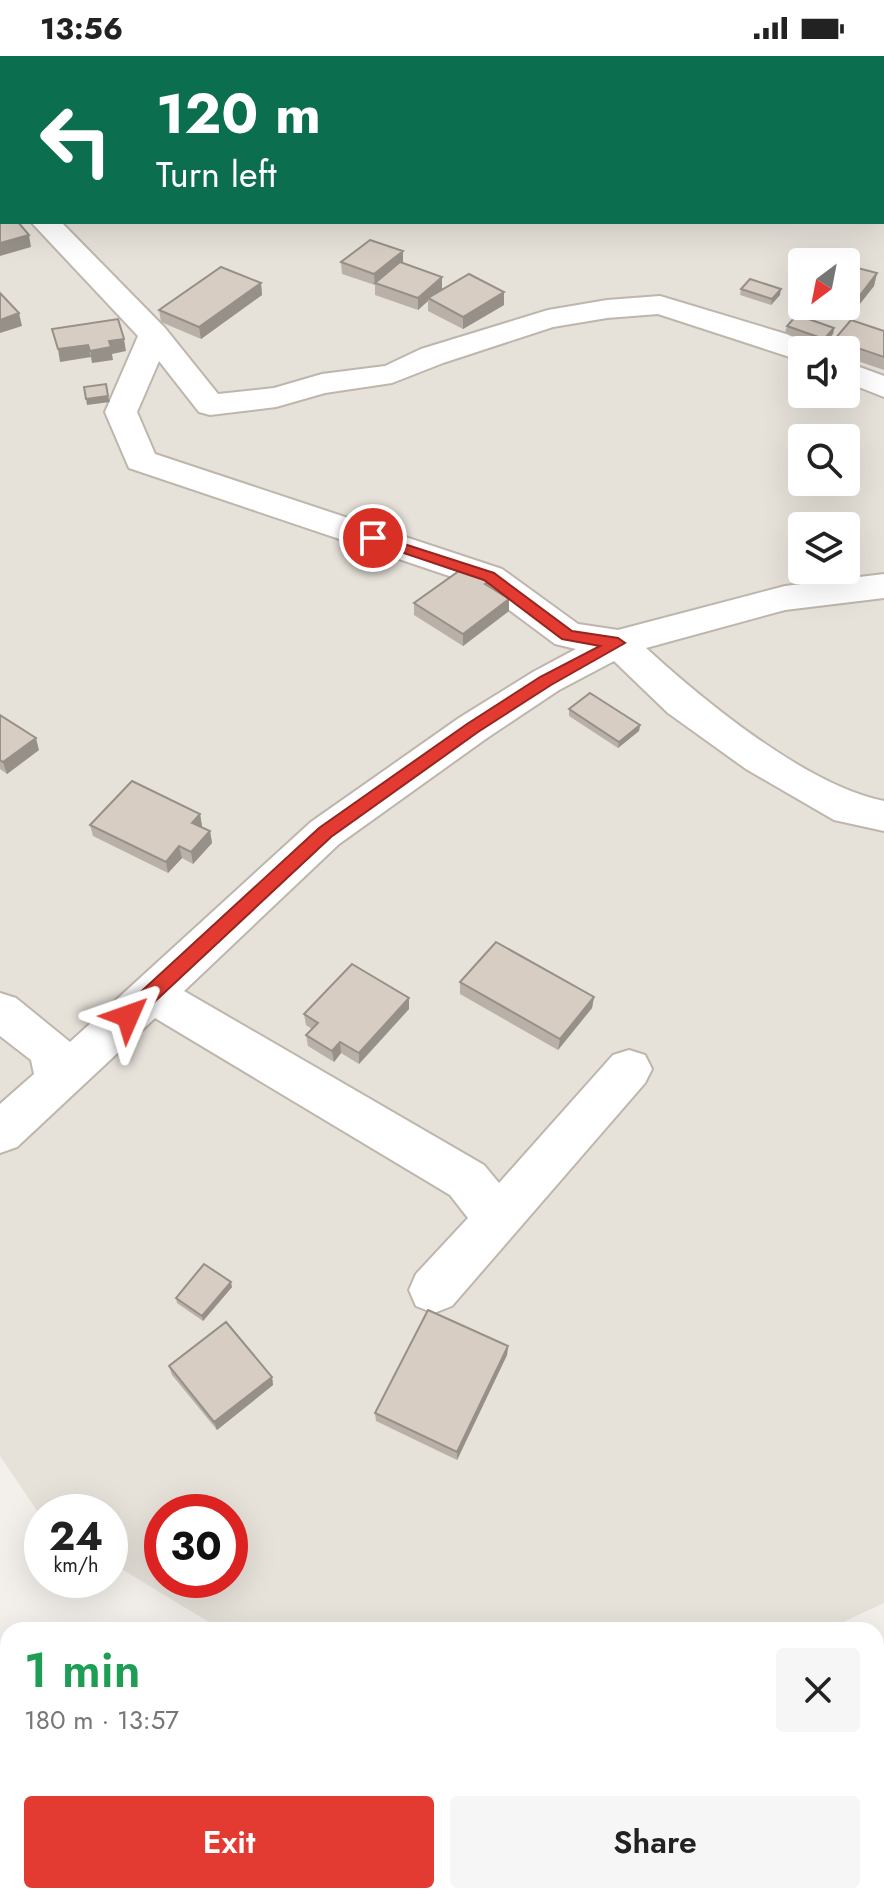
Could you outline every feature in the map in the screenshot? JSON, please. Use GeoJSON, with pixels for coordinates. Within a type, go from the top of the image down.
{"type":"FeatureCollection","features":[{"type":"Feature","properties":{"kind":"street"},"geometry":{"type":"LineString","coordinates":[[47,224],[154,335],[210,405],[276,397],[322,384],[392,374],[432,356],[548,319],[607,309],[660,305],[788,346]]}},
{"type":"Feature","properties":{"kind":"street"},"geometry":{"type":"LineString","coordinates":[[154,335],[121,412],[141,461],[489,577],[568,635],[618,643],[682,703],[760,759],[848,809],[884,816]]}},
{"type":"Feature","properties":{"kind":"street"},"geometry":{"type":"LineString","coordinates":[[860,377],[884,387]]}},
{"type":"Feature","properties":{"kind":"street"},"geometry":{"type":"LineString","coordinates":[[0,1133],[325,833],[473,728],[546,681],[618,643],[785,598],[884,586]]}},
{"type":"Feature","properties":{"kind":"street"},"geometry":{"type":"LineString","coordinates":[[151,994],[467,1180],[499,1219]]}},
{"type":"Feature","properties":{"kind":"street"},"geometry":{"type":"LineString","coordinates":[[0,1011],[51,1050],[59,1080]]}},
{"type":"Feature","properties":{"kind":"street"},"geometry":{"type":"LineString","coordinates":[[434,1290],[629,1069]]}},
{"type":"Feature","properties":{"kind":"shaded area"},"geometry":{"type":"Polygon","coordinates":[[[0,224],[884,224],[884,1603],[843,1622],[209,1622],[169,1598],[248,1598],[248,1494],[144,1494],[144,1583],[128,1573],[128,1494],[26,1494],[0,1456],[0,224]]]}},
{"type":"Feature","properties":{"kind":"building"},"geometry":{"type":"Polygon","coordinates":[[[0,224],[20,224],[29,235],[0,243],[0,224]]]}},
{"type":"Feature","properties":{"kind":"building"},"geometry":{"type":"Polygon","coordinates":[[[370,240],[403,251],[374,274],[341,262],[370,240]]]}},
{"type":"Feature","properties":{"kind":"building"},"geometry":{"type":"Polygon","coordinates":[[[400,262],[442,277],[418,298],[375,283],[400,262]]]}},
{"type":"Feature","properties":{"kind":"building"},"geometry":{"type":"Polygon","coordinates":[[[221,267],[261,283],[199,327],[159,310],[221,267]]]}},
{"type":"Feature","properties":{"kind":"building"},"geometry":{"type":"Polygon","coordinates":[[[860,269],[877,273],[860,295],[860,269]]]}},
{"type":"Feature","properties":{"kind":"building"},"geometry":{"type":"Polygon","coordinates":[[[469,274],[504,292],[463,317],[428,298],[469,274]]]}},
{"type":"Feature","properties":{"kind":"building"},"geometry":{"type":"Polygon","coordinates":[[[750,279],[781,289],[772,299],[741,289],[750,279]]]}},
{"type":"Feature","properties":{"kind":"building"},"geometry":{"type":"Polygon","coordinates":[[[0,293],[19,313],[0,320],[0,293]]]}},
{"type":"Feature","properties":{"kind":"building"},"geometry":{"type":"Polygon","coordinates":[[[118,319],[124,339],[109,341],[111,347],[90,351],[88,345],[58,349],[52,329],[118,319]]]}},
{"type":"Feature","properties":{"kind":"building"},"geometry":{"type":"Polygon","coordinates":[[[792,320],[811,320],[834,328],[827,336],[815,336],[787,326],[792,320]]]}},
{"type":"Feature","properties":{"kind":"building"},"geometry":{"type":"Polygon","coordinates":[[[851,320],[884,331],[884,357],[860,349],[860,336],[837,336],[851,320]]]}},
{"type":"Feature","properties":{"kind":"building"},"geometry":{"type":"Polygon","coordinates":[[[106,384],[108,396],[86,399],[84,387],[106,384]]]}},
{"type":"Feature","properties":{"kind":"building"},"geometry":{"type":"Polygon","coordinates":[[[466,566],[491,580],[485,584],[509,599],[463,634],[414,603],[466,566]]]}},
{"type":"Feature","properties":{"kind":"building"},"geometry":{"type":"Polygon","coordinates":[[[590,693],[640,725],[619,742],[569,709],[590,693]]]}},
{"type":"Feature","properties":{"kind":"building"},"geometry":{"type":"Polygon","coordinates":[[[0,715],[36,738],[3,762],[0,760],[0,715]]]}},
{"type":"Feature","properties":{"kind":"building"},"geometry":{"type":"Polygon","coordinates":[[[132,781],[200,814],[192,823],[210,831],[191,852],[179,846],[166,862],[90,825],[132,781]]]}},
{"type":"Feature","properties":{"kind":"building"},"geometry":{"type":"Polygon","coordinates":[[[496,942],[594,997],[560,1039],[460,982],[496,942]]]}},
{"type":"Feature","properties":{"kind":"building"},"geometry":{"type":"Polygon","coordinates":[[[352,964],[409,998],[359,1053],[340,1042],[332,1051],[306,1035],[318,1023],[304,1014],[352,964]]]}},
{"type":"Feature","properties":{"kind":"building"},"geometry":{"type":"Polygon","coordinates":[[[204,1264],[231,1282],[202,1316],[176,1298],[204,1264]]]}},
{"type":"Feature","properties":{"kind":"building"},"geometry":{"type":"Polygon","coordinates":[[[428,1310],[508,1346],[457,1452],[375,1413],[428,1310]]]}},
{"type":"Feature","properties":{"kind":"building"},"geometry":{"type":"Polygon","coordinates":[[[226,1322],[272,1377],[214,1422],[169,1366],[226,1322]]]}},
{"type":"Feature","properties":{"kind":"route"},"geometry":{"type":"LineString","coordinates":[[128,1016],[325,833],[473,728],[546,681],[618,643],[568,635],[489,577],[373,538]]}}]}
